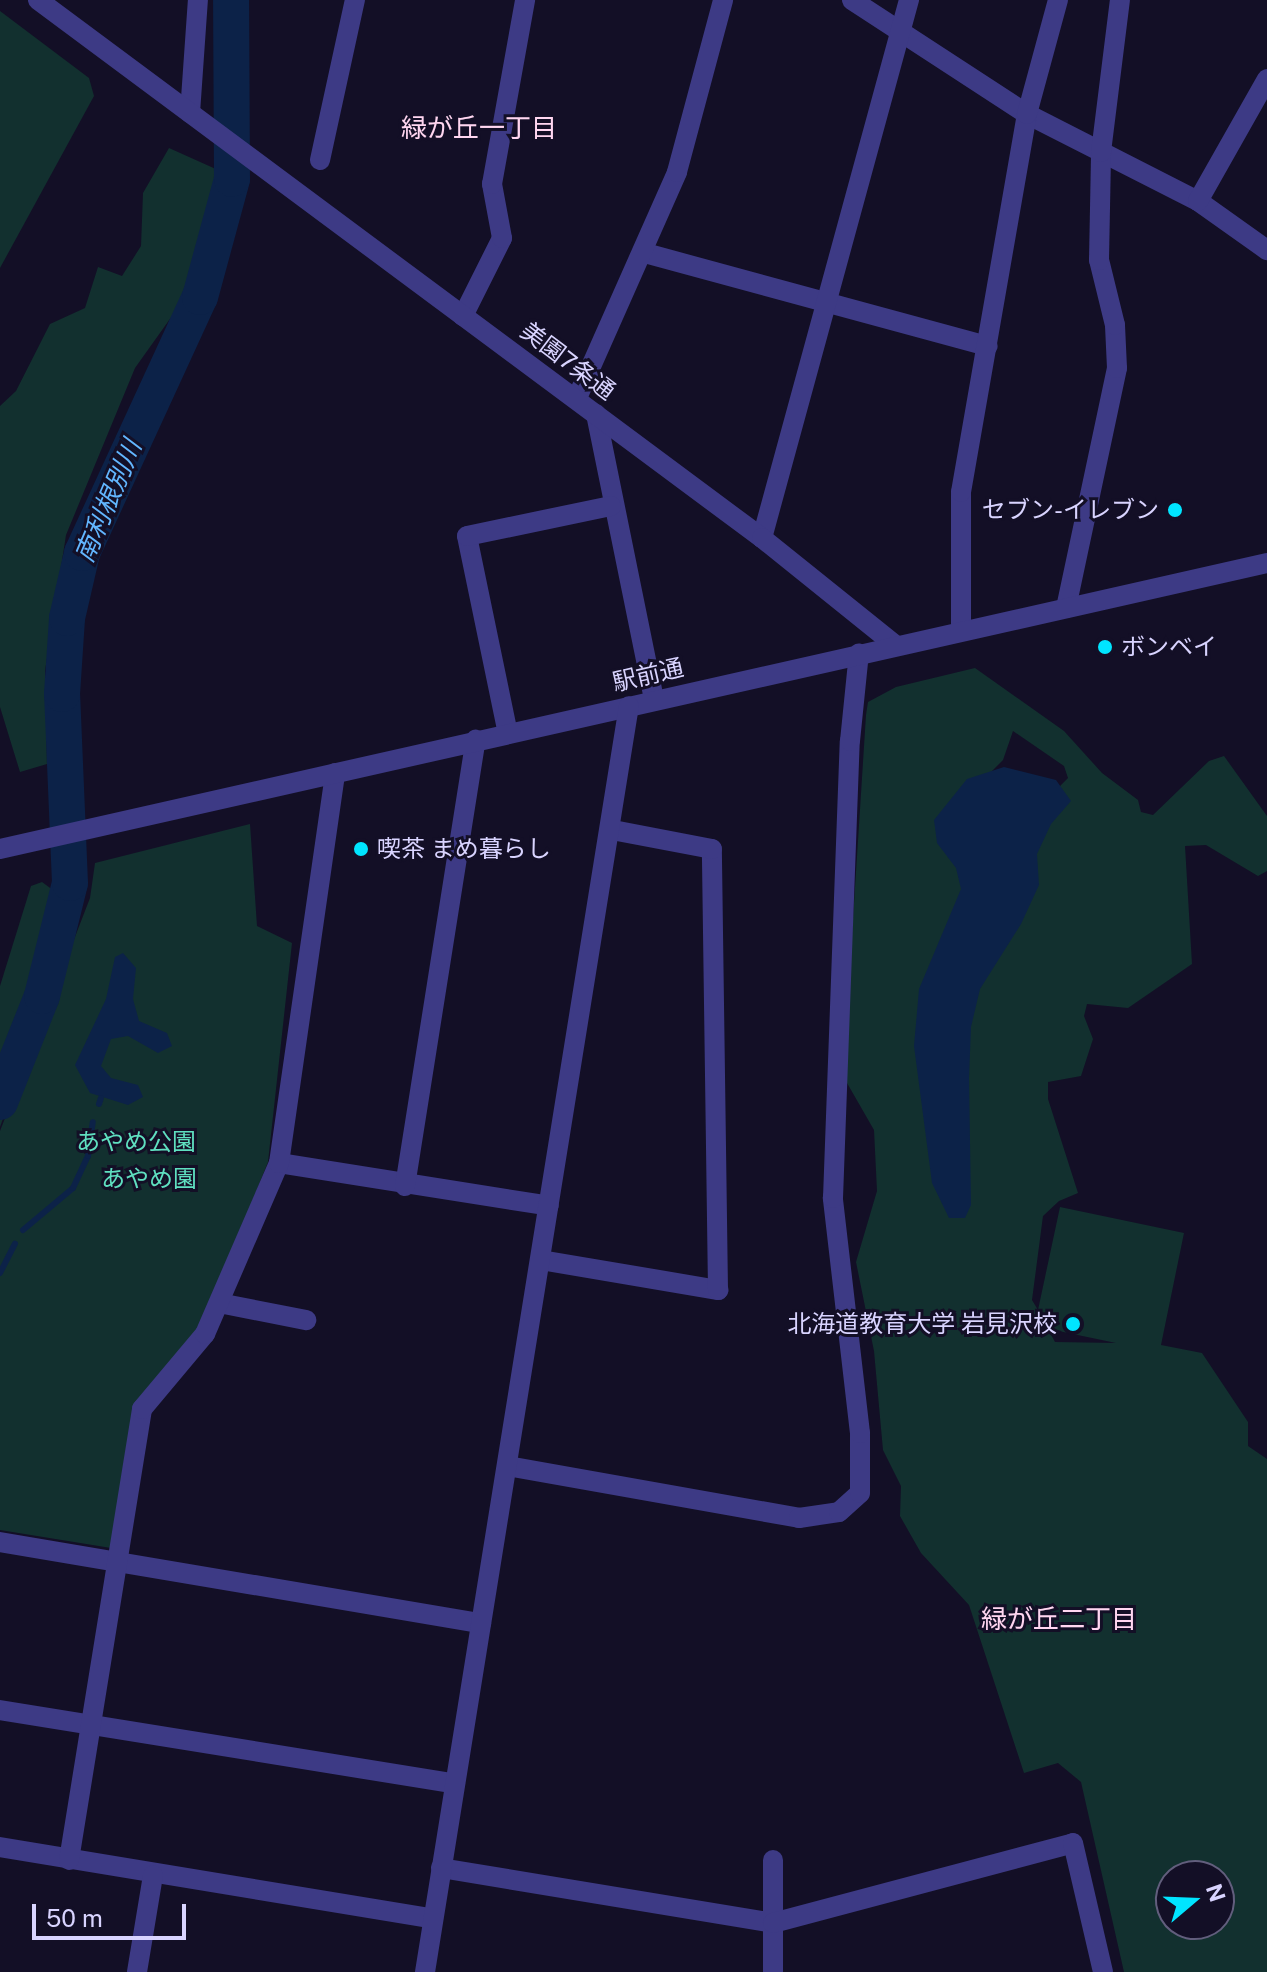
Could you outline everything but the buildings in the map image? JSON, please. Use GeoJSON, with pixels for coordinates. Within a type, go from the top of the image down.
{"type":"FeatureCollection","features":[{"type":"Feature","properties":{"kind":"street","name":"美園7条通"},"geometry":{"type":"LineString","coordinates":[[38,0],[577,398],[762,538],[895,645]]}},
{"type":"Feature","properties":{"kind":"street"},"geometry":{"type":"LineString","coordinates":[[198,0],[198,119]]}},
{"type":"Feature","properties":{"kind":"street"},"geometry":{"type":"LineString","coordinates":[[320,160],[355,0]]}},
{"type":"Feature","properties":{"kind":"street"},"geometry":{"type":"LineString","coordinates":[[463,316],[502,238],[492,184],[525,0]]}},
{"type":"Feature","properties":{"kind":"street"},"geometry":{"type":"LineString","coordinates":[[577,398],[645,253],[677,172],[723,0]]}},
{"type":"Feature","properties":{"kind":"street"},"geometry":{"type":"LineString","coordinates":[[852,0],[1027,114],[1198,201],[1267,250]]}},
{"type":"Feature","properties":{"kind":"street"},"geometry":{"type":"LineString","coordinates":[[762,538],[909,0]]}},
{"type":"Feature","properties":{"kind":"street"},"geometry":{"type":"LineString","coordinates":[[961,631],[961,492],[1027,114],[1058,0]]}},
{"type":"Feature","properties":{"kind":"street"},"geometry":{"type":"LineString","coordinates":[[1066,608],[1117,368],[1115,325],[1099,260],[1101,152],[1120,0]]}},
{"type":"Feature","properties":{"kind":"street"},"geometry":{"type":"LineString","coordinates":[[1198,201],[1267,79]]}},
{"type":"Feature","properties":{"kind":"street"},"geometry":{"type":"LineString","coordinates":[[645,253],[988,346]]}},
{"type":"Feature","properties":{"kind":"street"},"geometry":{"type":"LineString","coordinates":[[596,414],[611,506],[654,700]]}},
{"type":"Feature","properties":{"kind":"street"},"geometry":{"type":"LineString","coordinates":[[508,734],[467,536],[611,506]]}},
{"type":"Feature","properties":{"kind":"street","name":"駅前通"},"geometry":{"type":"LineString","coordinates":[[0,849],[1267,563]]}},
{"type":"Feature","properties":{"kind":"street"},"geometry":{"type":"LineString","coordinates":[[508,1466],[799,1518],[839,1512],[860,1493],[860,1433],[833,1198],[850,741],[859,653]]}},
{"type":"Feature","properties":{"kind":"street"},"geometry":{"type":"LineString","coordinates":[[425,1972],[612,830],[629,706]]}},
{"type":"Feature","properties":{"kind":"street"},"geometry":{"type":"LineString","coordinates":[[405,1186],[476,740]]}},
{"type":"Feature","properties":{"kind":"street"},"geometry":{"type":"LineString","coordinates":[[69,1860],[142,1409],[205,1334],[279,1163],[335,773]]}},
{"type":"Feature","properties":{"kind":"street"},"geometry":{"type":"LineString","coordinates":[[541,1260],[718,1290],[712,849],[612,830]]}},
{"type":"Feature","properties":{"kind":"street"},"geometry":{"type":"LineString","coordinates":[[279,1163],[405,1186],[549,1206]]}},
{"type":"Feature","properties":{"kind":"street"},"geometry":{"type":"LineString","coordinates":[[219,1303],[306,1320]]}},
{"type":"Feature","properties":{"kind":"street"},"geometry":{"type":"LineString","coordinates":[[0,1542],[481,1623]]}},
{"type":"Feature","properties":{"kind":"street"},"geometry":{"type":"LineString","coordinates":[[0,1710],[455,1784]]}},
{"type":"Feature","properties":{"kind":"street"},"geometry":{"type":"LineString","coordinates":[[441,1868],[773,1923],[1073,1843],[1103,1972]]}},
{"type":"Feature","properties":{"kind":"street"},"geometry":{"type":"LineString","coordinates":[[0,1847],[153,1875],[433,1919]]}},
{"type":"Feature","properties":{"kind":"street"},"geometry":{"type":"LineString","coordinates":[[773,1860],[773,1972]]}},
{"type":"Feature","properties":{"kind":"street"},"geometry":{"type":"LineString","coordinates":[[137,1972],[153,1875]]}},
{"type":"Feature","properties":{"kind":"green space"},"geometry":{"type":"Polygon","coordinates":[[[0,11],[89,78],[94,96],[0,268],[0,11]]]}},
{"type":"Feature","properties":{"kind":"green space"},"geometry":{"type":"Polygon","coordinates":[[[169,148],[218,170],[192,288],[135,368],[66,535],[45,671],[47,764],[20,772],[0,707],[0,406],[16,391],[50,324],[85,308],[98,267],[122,276],[141,246],[143,193],[169,148]]]}},
{"type":"Feature","properties":{"kind":"green space","name":"北海道教育大学 岩見沢校"},"geometry":{"type":"Polygon","coordinates":[[[975,668],[1064,731],[1102,773],[1138,800],[1141,812],[1153,815],[1209,761],[1224,756],[1267,816],[1267,871],[1258,876],[1206,845],[1185,846],[1192,964],[1128,1008],[1087,1004],[1084,1016],[1093,1039],[1081,1076],[1048,1082],[1048,1099],[1078,1193],[1059,1201],[1043,1216],[1032,1300],[1038,1310],[1060,1207],[1184,1233],[1161,1345],[1202,1353],[1248,1422],[1248,1446],[1267,1459],[1267,1972],[1124,1972],[1081,1782],[1058,1763],[1024,1773],[969,1605],[921,1553],[900,1516],[901,1486],[883,1450],[874,1351],[856,1262],[877,1191],[874,1130],[843,1076],[868,702],[896,687],[975,668]],[[1013,731],[1003,760],[968,795],[961,867],[962,1023],[1055,791],[1068,778],[1064,766],[1013,731]],[[1048,1329],[1055,1342],[1116,1343],[1048,1329]]]}},
{"type":"Feature","properties":{"kind":"green space","name":"あやめ公園"},"geometry":{"type":"Polygon","coordinates":[[[250,824],[257,926],[292,943],[268,1162],[201,1328],[134,1407],[111,1548],[0,1530],[0,1131],[90,898],[95,863],[250,824]]]}},
{"type":"Feature","properties":{"kind":"green space"},"geometry":{"type":"Polygon","coordinates":[[[42,882],[61,896],[53,978],[0,1127],[0,986],[31,886],[42,882]]]}},
{"type":"Feature","properties":{"kind":"water"},"geometry":{"type":"Polygon","coordinates":[[[1004,767],[1056,780],[1071,801],[1051,824],[1037,854],[1039,885],[1021,924],[980,989],[971,1027],[971,1205],[965,1218],[949,1218],[932,1183],[914,1046],[919,989],[961,889],[956,868],[937,843],[934,820],[967,779],[1004,767]]]}},
{"type":"Feature","properties":{"kind":"water"},"geometry":{"type":"Polygon","coordinates":[[[123,953],[136,968],[133,999],[139,1021],[167,1033],[172,1046],[158,1053],[128,1036],[111,1039],[101,1066],[111,1078],[138,1085],[143,1097],[128,1105],[90,1093],[75,1065],[106,999],[115,957],[123,953]]]}},
{"type":"Feature","properties":{"kind":"waterway","name":"南利根別川"},"geometry":{"type":"LineString","coordinates":[[0,1102],[42,996],[70,883],[62,694],[67,618],[82,553],[200,297],[232,179],[231,0]]}},
{"type":"Feature","properties":{"kind":"waterway"},"geometry":{"type":"LineString","coordinates":[[99,1104],[101,1098]]}},
{"type":"Feature","properties":{"kind":"waterway"},"geometry":{"type":"LineString","coordinates":[[23,1230],[73,1188],[88,1156],[93,1122]]}},
{"type":"Feature","properties":{"kind":"waterway"},"geometry":{"type":"LineString","coordinates":[[0,1273],[15,1244]]}},
{"type":"Feature","properties":{"kind":"place","name":"セブン-イレブン"},"geometry":{"type":"Point","coordinates":[1175,510]}},
{"type":"Feature","properties":{"kind":"place","name":"ボンベイ"},"geometry":{"type":"Point","coordinates":[1105,647]}},
{"type":"Feature","properties":{"kind":"place","name":"喫茶 まめ暮らし"},"geometry":{"type":"Point","coordinates":[361,849]}},
{"type":"Feature","properties":{"kind":"place","name":"北海道教育大学 岩見沢校"},"geometry":{"type":"Point","coordinates":[1073,1324]}},
{"type":"Feature","properties":{"kind":"district","name":"緑が丘一丁目"},"geometry":{"type":"Point","coordinates":[479,128]}},
{"type":"Feature","properties":{"kind":"district","name":"緑が丘二丁目"},"geometry":{"type":"Point","coordinates":[1059,1619]}},
{"type":"Feature","properties":{"kind":"park label","name":"あやめ園"},"geometry":{"type":"Point","coordinates":[149,1179]}}]}
